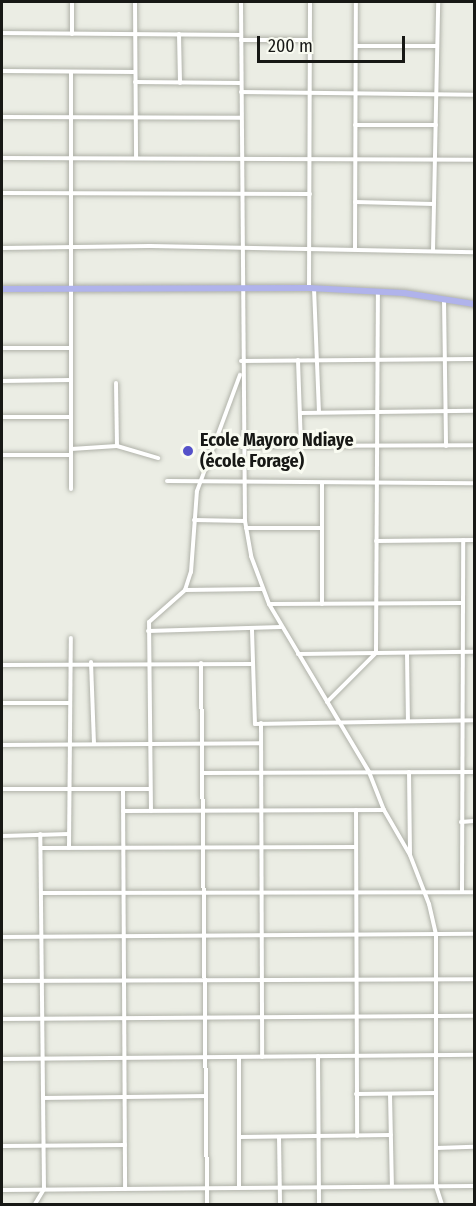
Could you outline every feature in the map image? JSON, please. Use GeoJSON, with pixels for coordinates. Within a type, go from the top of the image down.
{"type":"FeatureCollection","features":[{"type":"Feature","properties":{"kind":"main road"},"geometry":{"type":"LineString","coordinates":[[2,289],[311,288],[378,291],[444,298],[474,304]]}},
{"type":"Feature","properties":{"kind":"street"},"geometry":{"type":"LineString","coordinates":[[72,2],[72,34]]}},
{"type":"Feature","properties":{"kind":"street"},"geometry":{"type":"LineString","coordinates":[[135,2],[136,158]]}},
{"type":"Feature","properties":{"kind":"street"},"geometry":{"type":"LineString","coordinates":[[241,2],[242,484],[246,528],[262,589],[281,627],[369,772],[384,810],[410,855],[424,892],[436,935],[436,1186],[442,1204]]}},
{"type":"Feature","properties":{"kind":"street"},"geometry":{"type":"LineString","coordinates":[[310,2],[309,248],[319,412]]}},
{"type":"Feature","properties":{"kind":"street"},"geometry":{"type":"LineString","coordinates":[[355,249],[356,2]]}},
{"type":"Feature","properties":{"kind":"street"},"geometry":{"type":"LineString","coordinates":[[433,251],[438,2]]}},
{"type":"Feature","properties":{"kind":"street"},"geometry":{"type":"LineString","coordinates":[[2,33],[179,34],[310,40]]}},
{"type":"Feature","properties":{"kind":"street"},"geometry":{"type":"LineString","coordinates":[[179,34],[180,83]]}},
{"type":"Feature","properties":{"kind":"street"},"geometry":{"type":"LineString","coordinates":[[356,46],[437,46]]}},
{"type":"Feature","properties":{"kind":"street"},"geometry":{"type":"LineString","coordinates":[[2,72],[135,72]]}},
{"type":"Feature","properties":{"kind":"street"},"geometry":{"type":"LineString","coordinates":[[71,72],[71,489]]}},
{"type":"Feature","properties":{"kind":"street"},"geometry":{"type":"LineString","coordinates":[[135,82],[241,83]]}},
{"type":"Feature","properties":{"kind":"street"},"geometry":{"type":"LineString","coordinates":[[241,92],[474,95]]}},
{"type":"Feature","properties":{"kind":"street"},"geometry":{"type":"LineString","coordinates":[[2,117],[241,118]]}},
{"type":"Feature","properties":{"kind":"street"},"geometry":{"type":"LineString","coordinates":[[356,125],[436,125]]}},
{"type":"Feature","properties":{"kind":"street"},"geometry":{"type":"LineString","coordinates":[[2,158],[474,160]]}},
{"type":"Feature","properties":{"kind":"street"},"geometry":{"type":"LineString","coordinates":[[2,193],[310,194]]}},
{"type":"Feature","properties":{"kind":"street"},"geometry":{"type":"LineString","coordinates":[[355,202],[434,204]]}},
{"type":"Feature","properties":{"kind":"street"},"geometry":{"type":"LineString","coordinates":[[2,248],[309,248],[474,252]]}},
{"type":"Feature","properties":{"kind":"street"},"geometry":{"type":"LineString","coordinates":[[327,702],[376,653],[378,291]]}},
{"type":"Feature","properties":{"kind":"street"},"geometry":{"type":"LineString","coordinates":[[444,298],[446,446]]}},
{"type":"Feature","properties":{"kind":"street"},"geometry":{"type":"LineString","coordinates":[[2,348],[71,348]]}},
{"type":"Feature","properties":{"kind":"street"},"geometry":{"type":"LineString","coordinates":[[241,361],[474,359]]}},
{"type":"Feature","properties":{"kind":"street"},"geometry":{"type":"LineString","coordinates":[[298,360],[301,446]]}},
{"type":"Feature","properties":{"kind":"street"},"geometry":{"type":"LineString","coordinates":[[151,811],[148,663],[150,619],[185,590],[191,572],[194,520],[200,484],[241,371]]}},
{"type":"Feature","properties":{"kind":"street"},"geometry":{"type":"LineString","coordinates":[[2,381],[71,380]]}},
{"type":"Feature","properties":{"kind":"street"},"geometry":{"type":"LineString","coordinates":[[116,383],[117,446]]}},
{"type":"Feature","properties":{"kind":"street"},"geometry":{"type":"LineString","coordinates":[[300,413],[474,411]]}},
{"type":"Feature","properties":{"kind":"street"},"geometry":{"type":"LineString","coordinates":[[2,417],[71,417]]}},
{"type":"Feature","properties":{"kind":"street"},"geometry":{"type":"LineString","coordinates":[[2,455],[71,452],[117,446],[158,458]]}},
{"type":"Feature","properties":{"kind":"street"},"geometry":{"type":"LineString","coordinates":[[242,446],[474,446]]}},
{"type":"Feature","properties":{"kind":"street"},"geometry":{"type":"LineString","coordinates":[[167,482],[200,484],[474,483]]}},
{"type":"Feature","properties":{"kind":"street"},"geometry":{"type":"LineString","coordinates":[[322,483],[322,604]]}},
{"type":"Feature","properties":{"kind":"street"},"geometry":{"type":"LineString","coordinates":[[194,520],[245,521]]}},
{"type":"Feature","properties":{"kind":"street"},"geometry":{"type":"LineString","coordinates":[[246,528],[322,528]]}},
{"type":"Feature","properties":{"kind":"street"},"geometry":{"type":"LineString","coordinates":[[462,892],[463,540]]}},
{"type":"Feature","properties":{"kind":"street"},"geometry":{"type":"LineString","coordinates":[[376,541],[474,540]]}},
{"type":"Feature","properties":{"kind":"street"},"geometry":{"type":"LineString","coordinates":[[185,590],[262,589]]}},
{"type":"Feature","properties":{"kind":"street"},"geometry":{"type":"LineString","coordinates":[[270,604],[463,603]]}},
{"type":"Feature","properties":{"kind":"street"},"geometry":{"type":"LineString","coordinates":[[148,631],[252,630],[281,627]]}},
{"type":"Feature","properties":{"kind":"street"},"geometry":{"type":"LineString","coordinates":[[252,630],[253,720],[261,723],[474,720]]}},
{"type":"Feature","properties":{"kind":"street"},"geometry":{"type":"LineString","coordinates":[[69,848],[71,638]]}},
{"type":"Feature","properties":{"kind":"street"},"geometry":{"type":"LineString","coordinates":[[298,654],[474,652]]}},
{"type":"Feature","properties":{"kind":"street"},"geometry":{"type":"LineString","coordinates":[[407,653],[408,721]]}},
{"type":"Feature","properties":{"kind":"street"},"geometry":{"type":"LineString","coordinates":[[2,665],[71,662],[253,664]]}},
{"type":"Feature","properties":{"kind":"street"},"geometry":{"type":"LineString","coordinates":[[91,663],[94,744]]}},
{"type":"Feature","properties":{"kind":"street"},"geometry":{"type":"LineString","coordinates":[[201,663],[207,1204]]}},
{"type":"Feature","properties":{"kind":"street"},"geometry":{"type":"LineString","coordinates":[[2,704],[69,703]]}},
{"type":"Feature","properties":{"kind":"street"},"geometry":{"type":"LineString","coordinates":[[261,723],[262,1057]]}},
{"type":"Feature","properties":{"kind":"street"},"geometry":{"type":"LineString","coordinates":[[2,745],[261,743]]}},
{"type":"Feature","properties":{"kind":"street"},"geometry":{"type":"LineString","coordinates":[[409,772],[410,855]]}},
{"type":"Feature","properties":{"kind":"street"},"geometry":{"type":"LineString","coordinates":[[202,773],[474,772]]}},
{"type":"Feature","properties":{"kind":"street"},"geometry":{"type":"LineString","coordinates":[[2,789],[150,789]]}},
{"type":"Feature","properties":{"kind":"street"},"geometry":{"type":"LineString","coordinates":[[123,789],[125,1189]]}},
{"type":"Feature","properties":{"kind":"street"},"geometry":{"type":"LineString","coordinates":[[356,810],[357,1136]]}},
{"type":"Feature","properties":{"kind":"street"},"geometry":{"type":"LineString","coordinates":[[123,811],[384,810]]}},
{"type":"Feature","properties":{"kind":"street"},"geometry":{"type":"LineString","coordinates":[[461,822],[474,821]]}},
{"type":"Feature","properties":{"kind":"street"},"geometry":{"type":"LineString","coordinates":[[35,1204],[44,1189],[40,834]]}},
{"type":"Feature","properties":{"kind":"street"},"geometry":{"type":"LineString","coordinates":[[2,836],[69,834]]}},
{"type":"Feature","properties":{"kind":"street"},"geometry":{"type":"LineString","coordinates":[[40,848],[356,847]]}},
{"type":"Feature","properties":{"kind":"street"},"geometry":{"type":"LineString","coordinates":[[41,893],[474,892]]}},
{"type":"Feature","properties":{"kind":"street"},"geometry":{"type":"LineString","coordinates":[[2,937],[474,934]]}},
{"type":"Feature","properties":{"kind":"street"},"geometry":{"type":"LineString","coordinates":[[2,981],[474,979]]}},
{"type":"Feature","properties":{"kind":"street"},"geometry":{"type":"LineString","coordinates":[[2,1019],[474,1016]]}},
{"type":"Feature","properties":{"kind":"street"},"geometry":{"type":"LineString","coordinates":[[2,1059],[474,1055]]}},
{"type":"Feature","properties":{"kind":"street"},"geometry":{"type":"LineString","coordinates":[[318,1056],[319,1204]]}},
{"type":"Feature","properties":{"kind":"street"},"geometry":{"type":"LineString","coordinates":[[239,1057],[239,1188]]}},
{"type":"Feature","properties":{"kind":"street"},"geometry":{"type":"LineString","coordinates":[[356,1094],[436,1093]]}},
{"type":"Feature","properties":{"kind":"street"},"geometry":{"type":"LineString","coordinates":[[390,1094],[392,1186]]}},
{"type":"Feature","properties":{"kind":"street"},"geometry":{"type":"LineString","coordinates":[[43,1098],[206,1096]]}},
{"type":"Feature","properties":{"kind":"street"},"geometry":{"type":"LineString","coordinates":[[239,1137],[391,1135]]}},
{"type":"Feature","properties":{"kind":"street"},"geometry":{"type":"LineString","coordinates":[[279,1137],[280,1204]]}},
{"type":"Feature","properties":{"kind":"street"},"geometry":{"type":"LineString","coordinates":[[2,1146],[125,1145]]}},
{"type":"Feature","properties":{"kind":"street"},"geometry":{"type":"LineString","coordinates":[[436,1148],[474,1147]]}},
{"type":"Feature","properties":{"kind":"street"},"geometry":{"type":"LineString","coordinates":[[2,1190],[474,1185]]}},
{"type":"Feature","properties":{"kind":"place","name":"Ecole Mayoro Ndiaye (école Forage)"},"geometry":{"type":"Point","coordinates":[188,451]}}]}
